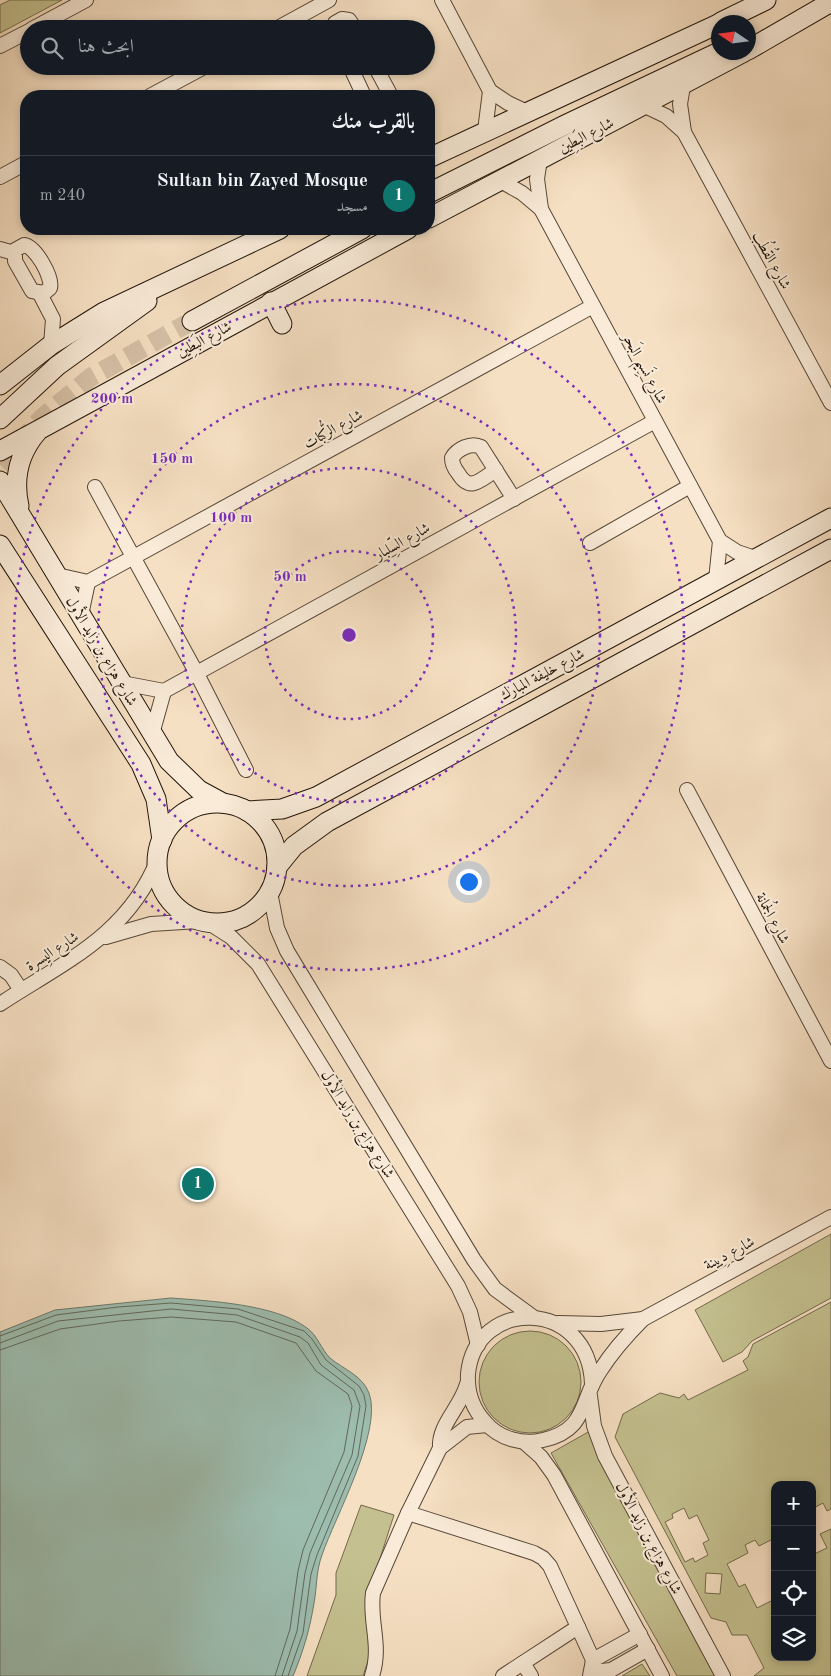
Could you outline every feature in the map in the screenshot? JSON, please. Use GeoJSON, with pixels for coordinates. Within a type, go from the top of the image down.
{"type":"FeatureCollection","features":[{"type":"Feature","properties":{"kind":"main road"},"geometry":{"type":"LineString","coordinates":[[736,15],[766,0]]}},
{"type":"Feature","properties":{"kind":"main road"},"geometry":{"type":"LineString","coordinates":[[756,45],[831,2]]}},
{"type":"Feature","properties":{"kind":"main road"},"geometry":{"type":"LineString","coordinates":[[435,155],[711,27]]}},
{"type":"Feature","properties":{"kind":"main road"},"geometry":{"type":"LineString","coordinates":[[756,37],[781,29]]}},
{"type":"Feature","properties":{"kind":"main road","name":"شارع البَطِين"},"geometry":{"type":"LineString","coordinates":[[435,191],[565,125],[711,56]]}},
{"type":"Feature","properties":{"kind":"main road","name":"شارع البَطِين"},"geometry":{"type":"LineString","coordinates":[[435,215],[730,60]]}},
{"type":"Feature","properties":{"kind":"main road"},"geometry":{"type":"LineString","coordinates":[[2,383],[51,345],[127,300],[267,235]]}},
{"type":"Feature","properties":{"kind":"main road","name":"شارع البَطِين"},"geometry":{"type":"LineString","coordinates":[[192,321],[351,235]]}},
{"type":"Feature","properties":{"kind":"main road","name":"شارع البَطِين"},"geometry":{"type":"LineString","coordinates":[[0,451],[40,427],[397,235]]}},
{"type":"Feature","properties":{"kind":"main road"},"geometry":{"type":"LineString","coordinates":[[0,419],[35,385],[75,352],[183,275]]}},
{"type":"Feature","properties":{"kind":"main road"},"geometry":{"type":"LineString","coordinates":[[271,302],[282,324]]}},
{"type":"Feature","properties":{"kind":"main road"},"geometry":{"type":"LineString","coordinates":[[21,515],[17,497],[18,470],[26,447],[40,427]]}},
{"type":"Feature","properties":{"kind":"main road","name":"شارع هزاع بن زايد الأول"},"geometry":{"type":"LineString","coordinates":[[0,481],[169,761],[188,782],[223,803]]}},
{"type":"Feature","properties":{"kind":"main road"},"geometry":{"type":"LineString","coordinates":[[0,505],[33,558],[57,575]]}},
{"type":"Feature","properties":{"kind":"main road","name":"شارع خليفة المبارك"},"geometry":{"type":"LineString","coordinates":[[246,810],[282,809],[316,797],[831,518]]}},
{"type":"Feature","properties":{"kind":"main road","name":"شارع هزاع بن زايد الأول"},"geometry":{"type":"LineString","coordinates":[[0,545],[141,764],[156,799],[162,840]]}},
{"type":"Feature","properties":{"kind":"main road","name":"شارع خليفة المبارك"},"geometry":{"type":"LineString","coordinates":[[277,866],[305,837],[327,822],[831,549]]}},
{"type":"Feature","properties":{"kind":"main road"},"geometry":{"type":"LineString","coordinates":[[0,566],[22,580]]}},
{"type":"Feature","properties":{"kind":"main road"},"geometry":{"type":"LineString","coordinates":[[223,803],[246,810],[264,825],[270,834],[277,855],[277,866],[270,892],[259,906],[244,917],[227,922],[204,922],[182,911],[168,897],[160,879],[158,859],[162,840],[182,814],[202,805],[223,803]]}},
{"type":"Feature","properties":{"kind":"street"},"geometry":{"type":"LineString","coordinates":[[49,20],[86,0]]}},
{"type":"Feature","properties":{"kind":"street"},"geometry":{"type":"LineString","coordinates":[[292,20],[329,0],[335,20]]}},
{"type":"Feature","properties":{"kind":"street"},"geometry":{"type":"LineString","coordinates":[[442,0],[490,91],[508,103],[527,112]]}},
{"type":"Feature","properties":{"kind":"street"},"geometry":{"type":"LineString","coordinates":[[0,46],[20,36]]}},
{"type":"Feature","properties":{"kind":"street"},"geometry":{"type":"LineString","coordinates":[[165,90],[190,75]]}},
{"type":"Feature","properties":{"kind":"street"},"geometry":{"type":"LineString","coordinates":[[354,75],[361,90]]}},
{"type":"Feature","properties":{"kind":"street"},"geometry":{"type":"LineString","coordinates":[[380,75],[388,90]]}},
{"type":"Feature","properties":{"kind":"street","name":"شارع القُطُب"},"geometry":{"type":"LineString","coordinates":[[683,86],[680,104],[684,132]]}},
{"type":"Feature","properties":{"kind":"street"},"geometry":{"type":"LineString","coordinates":[[485,131],[490,91]]}},
{"type":"Feature","properties":{"kind":"street","name":"شارع القُطُب"},"geometry":{"type":"LineString","coordinates":[[645,106],[666,116],[684,132],[831,403]]}},
{"type":"Feature","properties":{"kind":"street","name":"شارع نَسِيم البَحر"},"geometry":{"type":"LineString","coordinates":[[540,159],[537,179],[541,209]]}},
{"type":"Feature","properties":{"kind":"street"},"geometry":{"type":"LineString","coordinates":[[0,177],[20,166]]}},
{"type":"Feature","properties":{"kind":"street","name":"شارع نَسِيم البَحر"},"geometry":{"type":"LineString","coordinates":[[499,180],[522,192],[541,209],[720,541]]}},
{"type":"Feature","properties":{"kind":"street"},"geometry":{"type":"LineString","coordinates":[[40,294],[47,291],[51,280],[33,248],[24,245],[14,253],[14,261],[30,288],[40,294],[53,319],[51,345]]}},
{"type":"Feature","properties":{"kind":"street"},"geometry":{"type":"LineString","coordinates":[[0,249],[14,253]]}},
{"type":"Feature","properties":{"kind":"street","name":"شارع الرُّكبات"},"geometry":{"type":"LineString","coordinates":[[88,582],[593,306]]}},
{"type":"Feature","properties":{"kind":"street"},"geometry":{"type":"LineString","coordinates":[[53,319],[78,328]]}},
{"type":"Feature","properties":{"kind":"street","name":"شارع السِّلبار"},"geometry":{"type":"LineString","coordinates":[[164,691],[655,421]]}},
{"type":"Feature","properties":{"kind":"street"},"geometry":{"type":"LineString","coordinates":[[496,470],[514,499]]}},
{"type":"Feature","properties":{"kind":"street"},"geometry":{"type":"LineString","coordinates":[[590,542],[690,486]]}},
{"type":"Feature","properties":{"kind":"street"},"geometry":{"type":"LineString","coordinates":[[95,487],[196,672],[246,770]]}},
{"type":"Feature","properties":{"kind":"street"},"geometry":{"type":"LineString","coordinates":[[716,580],[720,541],[737,552],[755,558]]}},
{"type":"Feature","properties":{"kind":"street"},"geometry":{"type":"LineString","coordinates":[[57,575],[88,582],[81,615]]}},
{"type":"Feature","properties":{"kind":"street"},"geometry":{"type":"LineString","coordinates":[[122,683],[164,691],[152,734]]}},
{"type":"Feature","properties":{"kind":"street","name":"شارع الجُمانة"},"geometry":{"type":"LineString","coordinates":[[687,790],[831,1061]]}},
{"type":"Feature","properties":{"kind":"street","name":"شارع اليِسرة"},"geometry":{"type":"LineString","coordinates":[[0,967],[11,975],[22,990],[102,938],[137,899],[158,859]]}},
{"type":"Feature","properties":{"kind":"street","name":"شارع هزاع بن زايد الأول"},"geometry":{"type":"LineString","coordinates":[[270,892],[277,928],[287,950],[474,1260],[488,1280],[504,1297],[533,1318]]}},
{"type":"Feature","properties":{"kind":"street","name":"شارع اليِسرة"},"geometry":{"type":"LineString","coordinates":[[102,938],[152,924],[204,922]]}},
{"type":"Feature","properties":{"kind":"street","name":"شارع هزاع بن زايد الأول"},"geometry":{"type":"LineString","coordinates":[[204,922],[231,937],[258,964],[458,1286],[470,1312],[478,1345]]}},
{"type":"Feature","properties":{"kind":"street"},"geometry":{"type":"LineString","coordinates":[[0,1004],[22,990]]}},
{"type":"Feature","properties":{"kind":"street","name":"شارع دِيينة"},"geometry":{"type":"LineString","coordinates":[[591,1389],[616,1348],[643,1319],[831,1217]]}},
{"type":"Feature","properties":{"kind":"street"},"geometry":{"type":"LineString","coordinates":[[372,1676],[377,1651],[372,1606],[373,1593],[408,1513],[440,1448],[442,1431],[460,1404],[468,1381],[472,1356],[478,1345],[496,1327],[508,1322],[533,1318],[554,1322],[565,1328],[582,1347],[591,1371],[591,1389],[586,1406],[571,1426],[549,1439],[524,1442]]}},
{"type":"Feature","properties":{"kind":"street","name":"شارع دِيينة"},"geometry":{"type":"LineString","coordinates":[[554,1322],[601,1324],[643,1319]]}},
{"type":"Feature","properties":{"kind":"street"},"geometry":{"type":"LineString","coordinates":[[468,1381],[473,1405],[487,1425],[498,1433],[524,1442],[541,1457],[554,1475],[662,1676]]}},
{"type":"Feature","properties":{"kind":"street","name":"شارع هزاع بن زايد الأول"},"geometry":{"type":"LineString","coordinates":[[591,1389],[594,1426],[605,1456],[724,1676]]}},
{"type":"Feature","properties":{"kind":"street"},"geometry":{"type":"LineString","coordinates":[[449,1420],[460,1432]]}},
{"type":"Feature","properties":{"kind":"street"},"geometry":{"type":"LineString","coordinates":[[440,1448],[472,1425],[487,1425]]}},
{"type":"Feature","properties":{"kind":"street"},"geometry":{"type":"LineString","coordinates":[[408,1513],[528,1551],[543,1558],[553,1571],[578,1627],[592,1669]]}},
{"type":"Feature","properties":{"kind":"street"},"geometry":{"type":"LineString","coordinates":[[503,1676],[578,1627]]}},
{"type":"Feature","properties":{"kind":"street"},"geometry":{"type":"LineString","coordinates":[[592,1669],[640,1634]]}},
{"type":"Feature","properties":{"kind":"street"},"geometry":{"type":"LineString","coordinates":[[592,1669],[611,1670],[648,1649]]}},
{"type":"Feature","properties":{"kind":"street"},"geometry":{"type":"LineString","coordinates":[[523,1663],[531,1676]]}},
{"type":"Feature","properties":{"kind":"shaded area"},"geometry":{"type":"Polygon","coordinates":[[[10,0],[62,0],[24,20],[20,20],[20,22],[0,33],[0,5],[10,0]]]}},
{"type":"Feature","properties":{"kind":"shaded area"},"geometry":{"type":"Polygon","coordinates":[[[831,1234],[831,1298],[752,1341],[742,1352],[723,1362],[695,1310],[831,1234]]]}},
{"type":"Feature","properties":{"kind":"shaded area"},"geometry":{"type":"Polygon","coordinates":[[[831,1302],[831,1509],[827,1511],[823,1503],[816,1507],[816,1481],[771,1481],[771,1540],[759,1546],[755,1540],[745,1545],[748,1553],[727,1564],[739,1587],[745,1584],[757,1608],[771,1601],[771,1661],[816,1661],[816,1553],[827,1548],[820,1534],[831,1529],[831,1676],[754,1676],[764,1668],[747,1635],[732,1635],[726,1622],[711,1618],[615,1437],[623,1414],[660,1393],[679,1398],[684,1394],[688,1400],[748,1370],[743,1361],[748,1357],[753,1344],[831,1302]],[[684,1508],[672,1514],[673,1518],[665,1522],[685,1562],[693,1558],[695,1562],[708,1555],[703,1543],[709,1540],[697,1515],[689,1519],[684,1508]],[[706,1573],[705,1593],[720,1594],[722,1574],[706,1573]]]}},
{"type":"Feature","properties":{"kind":"shaded area"},"geometry":{"type":"Polygon","coordinates":[[[530,1331],[549,1335],[566,1346],[577,1363],[581,1382],[577,1401],[566,1418],[549,1429],[530,1433],[511,1429],[494,1418],[483,1401],[479,1382],[483,1363],[494,1346],[511,1335],[530,1331]]]}},
{"type":"Feature","properties":{"kind":"shaded area"},"geometry":{"type":"Polygon","coordinates":[[[590,1431],[720,1676],[677,1676],[551,1453],[590,1431]]]}},
{"type":"Feature","properties":{"kind":"shaded area"},"geometry":{"type":"Polygon","coordinates":[[[361,1505],[394,1515],[366,1602],[373,1646],[363,1676],[307,1676],[336,1595],[336,1573],[361,1505]]]}},
{"type":"Feature","properties":{"kind":"shaded area"},"geometry":{"type":"Polygon","coordinates":[[[642,1664],[650,1676],[622,1676],[642,1664]]]}},
{"type":"Feature","properties":{"kind":"water"},"geometry":{"type":"Polygon","coordinates":[[[171,1298],[242,1305],[294,1320],[311,1331],[330,1358],[362,1381],[369,1393],[372,1409],[364,1451],[320,1561],[310,1622],[293,1676],[0,1676],[0,1332],[55,1310],[171,1298]]]}},
{"type":"Feature","properties":{"kind":"tunnel"},"geometry":{"type":"LineString","coordinates":[[0,465],[42,418],[91,377],[192,321]]}},
{"type":"Feature","properties":{"kind":"place","name":"Sultan bin Zayed Mosque"},"geometry":{"type":"Point","coordinates":[198,1184]}}]}
